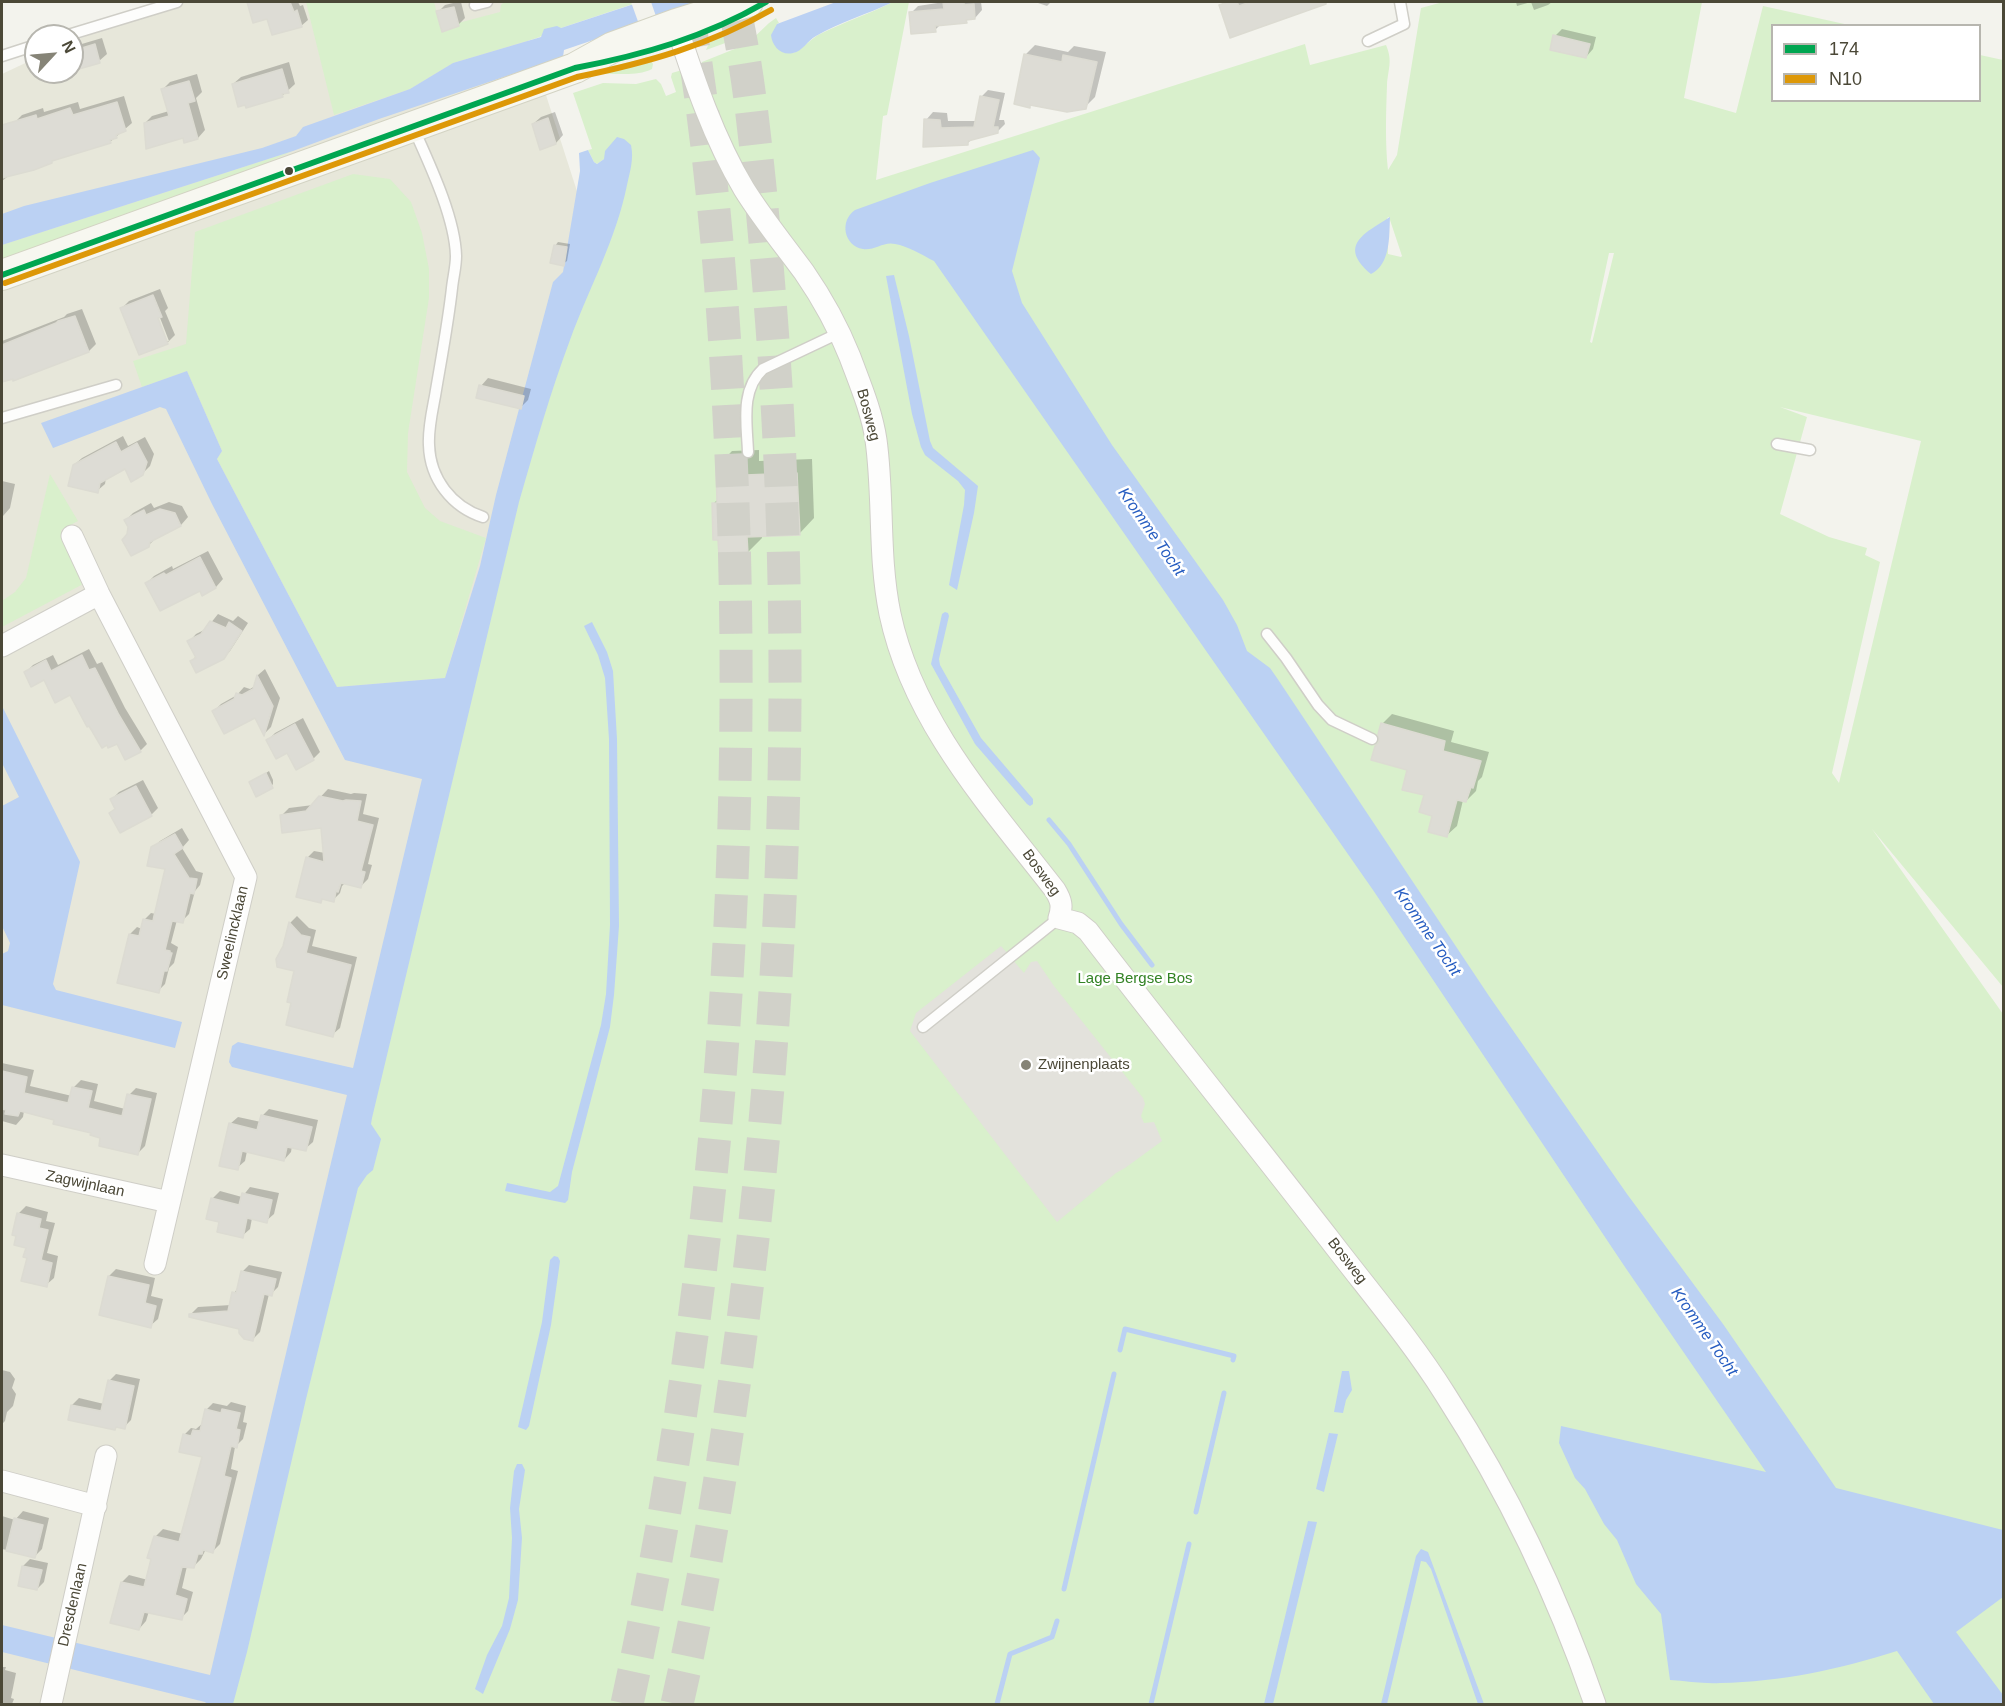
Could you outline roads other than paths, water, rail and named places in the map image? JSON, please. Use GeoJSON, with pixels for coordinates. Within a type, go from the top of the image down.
{"type":"FeatureCollection","features":[{"type":"Feature","properties":{"kind":"street"},"geometry":{"type":"LineString","coordinates":[[2,275],[575,68],[625,59],[748,2]]}},
{"type":"Feature","properties":{"kind":"street"},"geometry":{"type":"LineString","coordinates":[[679,32],[741,18],[766,2]]}},
{"type":"Feature","properties":{"kind":"street","name":"Bosweg"},"geometry":{"type":"LineString","coordinates":[[679,32],[721,146],[744,189],[805,273],[839,333],[865,399],[876,439],[884,578],[890,615],[902,657],[923,706],[954,758],[1061,899],[1062,909],[1059,918],[1078,923],[1088,932],[1353,1269],[1446,1394],[1495,1478],[1534,1555],[1578,1655],[1595,1704]]}},
{"type":"Feature","properties":{"kind":"street","name":"Sweelincklaan"},"geometry":{"type":"LineString","coordinates":[[72,536],[99,594],[246,877],[155,1264]]}},
{"type":"Feature","properties":{"kind":"street"},"geometry":{"type":"LineString","coordinates":[[2,646],[99,594]]}},
{"type":"Feature","properties":{"kind":"street","name":"Zagwijnlaan"},"geometry":{"type":"LineString","coordinates":[[2,1165],[169,1202]]}},
{"type":"Feature","properties":{"kind":"street","name":"Dresdenlaan"},"geometry":{"type":"LineString","coordinates":[[52,1697],[106,1456]]}},
{"type":"Feature","properties":{"kind":"street"},"geometry":{"type":"LineString","coordinates":[[2,1481],[96,1506]]}},
{"type":"Feature","properties":{"kind":"lane"},"geometry":{"type":"LineString","coordinates":[[84,30],[177,2]]}},
{"type":"Feature","properties":{"kind":"lane"},"geometry":{"type":"LineString","coordinates":[[475,5],[487,2]]}},
{"type":"Feature","properties":{"kind":"lane"},"geometry":{"type":"LineString","coordinates":[[1368,41],[1404,24],[1400,2]]}},
{"type":"Feature","properties":{"kind":"lane"},"geometry":{"type":"LineString","coordinates":[[2,56],[24,49]]}},
{"type":"Feature","properties":{"kind":"lane"},"geometry":{"type":"LineString","coordinates":[[413,127],[448,213],[456,256],[429,446],[434,469],[441,486],[455,502],[483,517]]}},
{"type":"Feature","properties":{"kind":"lane"},"geometry":{"type":"LineString","coordinates":[[748,452],[746,409],[752,382],[756,376],[763,369],[839,333]]}},
{"type":"Feature","properties":{"kind":"lane"},"geometry":{"type":"LineString","coordinates":[[2,418],[116,384]]}},
{"type":"Feature","properties":{"kind":"lane"},"geometry":{"type":"LineString","coordinates":[[1777,444],[1810,450]]}},
{"type":"Feature","properties":{"kind":"lane"},"geometry":{"type":"LineString","coordinates":[[1267,634],[1318,705],[1332,720],[1372,739]]}},
{"type":"Feature","properties":{"kind":"lane"},"geometry":{"type":"LineString","coordinates":[[923,1027],[1059,918]]}},
{"type":"Feature","properties":{"kind":"water"},"geometry":{"type":"Polygon","coordinates":[[[640,2],[705,2],[564,50],[563,57],[379,119],[293,151],[2,245],[2,214],[24,206],[262,148],[296,136],[303,127],[410,89],[453,63],[541,37],[544,29],[557,26],[561,28],[640,2]]]}},
{"type":"Feature","properties":{"kind":"water"},"geometry":{"type":"Polygon","coordinates":[[[836,2],[893,2],[825,31],[796,52],[789,54],[781,52],[775,46],[771,35],[777,24],[836,2]]]}},
{"type":"Feature","properties":{"kind":"water"},"geometry":{"type":"Polygon","coordinates":[[[617,137],[631,145],[632,150],[622,205],[609,245],[563,360],[519,502],[372,1118],[371,1124],[381,1139],[373,1170],[358,1188],[233,1704],[207,1704],[2,1652],[2,1625],[210,1675],[347,1095],[232,1067],[229,1062],[232,1046],[238,1042],[353,1068],[422,779],[345,760],[212,504],[166,409],[160,407],[53,448],[41,423],[187,371],[222,451],[217,459],[337,687],[445,678],[480,566],[496,495],[553,282],[563,272],[580,171],[579,153],[588,150],[597,164],[604,159],[605,151],[617,137]]]}},
{"type":"Feature","properties":{"kind":"water","name":"Kromme Tocht"},"geometry":{"type":"Polygon","coordinates":[[[1033,150],[1040,158],[1012,271],[1022,303],[1112,445],[1223,600],[1237,625],[1247,651],[1270,668],[1277,678],[1489,996],[1627,1194],[1723,1324],[1836,1488],[2003,1530],[2003,1597],[1956,1632],[2003,1695],[2003,1704],[1934,1704],[1897,1651],[1832,1669],[1765,1680],[1701,1683],[1670,1680],[1661,1614],[1636,1584],[1617,1540],[1604,1524],[1585,1489],[1575,1478],[1559,1443],[1561,1426],[1766,1472],[1627,1270],[1373,890],[934,261],[915,251],[891,243],[863,249],[851,243],[848,238],[845,226],[855,210],[1033,150]]]}},
{"type":"Feature","properties":{"kind":"water"},"geometry":{"type":"Polygon","coordinates":[[[1390,217],[1386,257],[1378,269],[1371,274],[1356,256],[1355,248],[1363,235],[1390,217]]]}},
{"type":"Feature","properties":{"kind":"water"},"geometry":{"type":"Polygon","coordinates":[[[894,275],[930,441],[933,448],[978,486],[957,590],[949,585],[965,490],[958,481],[925,455],[921,447],[912,414],[886,276],[894,275]]]}},
{"type":"Feature","properties":{"kind":"water"},"geometry":{"type":"Polygon","coordinates":[[[945,612],[949,616],[939,659],[940,665],[981,738],[1033,799],[1033,804],[1030,806],[975,744],[931,664],[942,614],[945,612]]]}},
{"type":"Feature","properties":{"kind":"water"},"geometry":{"type":"Polygon","coordinates":[[[592,622],[607,652],[613,671],[617,739],[619,926],[610,1027],[572,1172],[568,1200],[565,1203],[505,1191],[507,1183],[550,1192],[558,1186],[601,1025],[606,994],[610,925],[609,739],[605,678],[598,655],[584,626],[592,622]]]}},
{"type":"Feature","properties":{"kind":"water"},"geometry":{"type":"Polygon","coordinates":[[[2,706],[80,862],[53,984],[56,990],[182,1022],[175,1048],[2,1005],[2,954],[8,951],[10,943],[2,926],[2,806],[19,797],[2,763],[2,706]]]}},
{"type":"Feature","properties":{"kind":"water"},"geometry":{"type":"Polygon","coordinates":[[[554,1256],[560,1261],[551,1325],[529,1426],[526,1430],[518,1427],[542,1322],[550,1260],[554,1256]]]}},
{"type":"Feature","properties":{"kind":"water"},"geometry":{"type":"Polygon","coordinates":[[[1342,1371],[1349,1371],[1352,1390],[1346,1400],[1343,1413],[1334,1412],[1342,1371]]]}},
{"type":"Feature","properties":{"kind":"water"},"geometry":{"type":"Polygon","coordinates":[[[1329,1433],[1338,1434],[1324,1492],[1316,1489],[1329,1433]]]}},
{"type":"Feature","properties":{"kind":"water"},"geometry":{"type":"Polygon","coordinates":[[[517,1464],[522,1464],[525,1470],[519,1509],[522,1538],[518,1600],[510,1629],[483,1694],[475,1689],[487,1655],[502,1626],[509,1598],[512,1538],[510,1508],[514,1471],[517,1464]]]}},
{"type":"Feature","properties":{"kind":"water"},"geometry":{"type":"Polygon","coordinates":[[[1308,1521],[1317,1522],[1273,1704],[1264,1704],[1308,1521]]]}},
{"type":"Feature","properties":{"kind":"water"},"geometry":{"type":"Polygon","coordinates":[[[1421,1549],[1428,1552],[1484,1704],[1478,1704],[1431,1569],[1426,1562],[1421,1561],[1387,1704],[1381,1704],[1416,1556],[1421,1549]]]}},
{"type":"Feature","properties":{"kind":"waterway"},"geometry":{"type":"LineString","coordinates":[[1049,820],[1069,844],[1121,924],[1152,965]]}},
{"type":"Feature","properties":{"kind":"waterway"},"geometry":{"type":"LineString","coordinates":[[1120,1350],[1125,1329],[1234,1356],[1233,1360]]}},
{"type":"Feature","properties":{"kind":"waterway"},"geometry":{"type":"LineString","coordinates":[[1064,1589],[1114,1374]]}},
{"type":"Feature","properties":{"kind":"waterway"},"geometry":{"type":"LineString","coordinates":[[1196,1512],[1224,1393]]}},
{"type":"Feature","properties":{"kind":"waterway"},"geometry":{"type":"LineString","coordinates":[[1151,1704],[1189,1544]]}},
{"type":"Feature","properties":{"kind":"waterway"},"geometry":{"type":"LineString","coordinates":[[997,1704],[1010,1654],[1052,1637],[1057,1621]]}},
{"type":"Feature","properties":{"kind":"tunnel"},"geometry":{"type":"LineString","coordinates":[[627,1704],[658,1550],[683,1395],[704,1239],[720,1083],[730,926],[735,769],[736,612],[731,455],[716,228],[703,114],[686,2]]}},
{"type":"Feature","properties":{"kind":"tunnel"},"geometry":{"type":"LineString","coordinates":[[677,1704],[711,1531],[753,1241],[774,1007],[784,773],[783,538],[775,365],[756,147],[747,75],[733,2]]}},
{"type":"Feature","properties":{"kind":"place","name":"Zwijnenplaats"},"geometry":{"type":"Point","coordinates":[1026,1065]}},
{"type":"Feature","properties":{"kind":"park label","name":"Lage Bergse Bos"},"geometry":{"type":"Point","coordinates":[1135,979]}}]}
